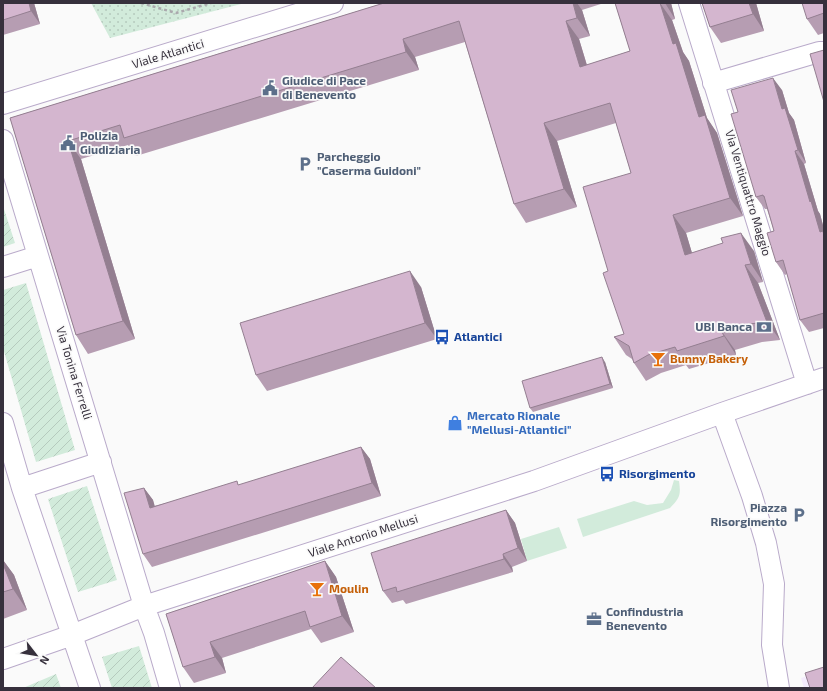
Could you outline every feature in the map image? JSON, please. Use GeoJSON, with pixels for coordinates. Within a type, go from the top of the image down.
{"type":"FeatureCollection","features":[{"type":"Feature","properties":{"kind":"street","name":"Viale Atlantici"},"geometry":{"type":"LineString","coordinates":[[3,104],[333,3]]}},
{"type":"Feature","properties":{"kind":"street","name":"Via Ventiquattro Maggio"},"geometry":{"type":"LineString","coordinates":[[689,3],[714,83],[816,381]]}},
{"type":"Feature","properties":{"kind":"street"},"geometry":{"type":"LineString","coordinates":[[714,83],[819,52],[824,52]]}},
{"type":"Feature","properties":{"kind":"street","name":"Via Tonina Ferrelli"},"geometry":{"type":"LineString","coordinates":[[3,140],[170,688]]}},
{"type":"Feature","properties":{"kind":"street"},"geometry":{"type":"LineString","coordinates":[[3,267],[38,256]]}},
{"type":"Feature","properties":{"kind":"street"},"geometry":{"type":"LineString","coordinates":[[779,688],[772,645],[774,584],[766,543],[750,490],[722,413],[816,381]]}},
{"type":"Feature","properties":{"kind":"street","name":"Viale Antonio Mellusi"},"geometry":{"type":"LineString","coordinates":[[3,658],[72,635],[144,606],[534,481],[722,413]]}},
{"type":"Feature","properties":{"kind":"street"},"geometry":{"type":"LineString","coordinates":[[3,423],[22,488],[90,688]]}},
{"type":"Feature","properties":{"kind":"street"},"geometry":{"type":"LineString","coordinates":[[22,488],[101,462]]}},
{"type":"Feature","properties":{"kind":"path"},"geometry":{"type":"LineString","coordinates":[[141,3],[176,14],[211,3]]}},
{"type":"Feature","properties":{"kind":"shaded area"},"geometry":{"type":"Polygon","coordinates":[[[824,671],[824,688],[804,688],[801,678],[824,671]]]}},
{"type":"Feature","properties":{"kind":"green space"},"geometry":{"type":"Polygon","coordinates":[[[91,3],[245,3],[110,38],[91,3]]]}},
{"type":"Feature","properties":{"kind":"green space"},"geometry":{"type":"Polygon","coordinates":[[[3,206],[15,243],[3,247],[3,206]]]}},
{"type":"Feature","properties":{"kind":"green space"},"geometry":{"type":"Polygon","coordinates":[[[26,283],[75,450],[36,462],[3,348],[3,290],[26,283]]]}},
{"type":"Feature","properties":{"kind":"green space"},"geometry":{"type":"Polygon","coordinates":[[[674,480],[679,481],[680,493],[676,502],[670,508],[583,537],[577,519],[634,501],[647,505],[663,503],[671,490],[674,480]]]}},
{"type":"Feature","properties":{"kind":"green space"},"geometry":{"type":"Polygon","coordinates":[[[87,486],[117,580],[78,592],[48,499],[87,486]]]}},
{"type":"Feature","properties":{"kind":"green space"},"geometry":{"type":"Polygon","coordinates":[[[559,527],[567,548],[527,561],[521,539],[559,527]]]}},
{"type":"Feature","properties":{"kind":"green space"},"geometry":{"type":"Polygon","coordinates":[[[139,646],[152,688],[112,688],[102,657],[139,646]]]}},
{"type":"Feature","properties":{"kind":"green space"},"geometry":{"type":"Polygon","coordinates":[[[56,674],[61,688],[23,688],[56,674]]]}},
{"type":"Feature","properties":{"kind":"building"},"geometry":{"type":"Polygon","coordinates":[[[3,3],[29,3],[31,11],[3,20],[3,3]]]}},
{"type":"Feature","properties":{"kind":"building"},"geometry":{"type":"Polygon","coordinates":[[[384,3],[573,3],[577,18],[566,21],[580,67],[630,51],[615,3],[660,3],[673,44],[676,43],[699,117],[705,115],[730,198],[673,215],[685,255],[723,243],[721,238],[741,233],[751,264],[745,265],[767,322],[749,324],[722,332],[724,336],[677,351],[675,347],[648,355],[634,363],[629,346],[614,337],[624,334],[603,273],[608,271],[583,187],[631,173],[610,103],[544,123],[564,189],[514,204],[459,21],[403,39],[406,52],[124,138],[120,125],[68,141],[123,321],[76,335],[10,118],[384,3]]]}},
{"type":"Feature","properties":{"kind":"building"},"geometry":{"type":"Polygon","coordinates":[[[702,3],[749,3],[753,14],[710,27],[702,3]]]}},
{"type":"Feature","properties":{"kind":"building"},"geometry":{"type":"Polygon","coordinates":[[[802,3],[824,3],[824,13],[807,19],[802,3]]]}},
{"type":"Feature","properties":{"kind":"building"},"geometry":{"type":"Polygon","coordinates":[[[824,50],[824,102],[810,54],[824,50]]]}},
{"type":"Feature","properties":{"kind":"building"},"geometry":{"type":"Polygon","coordinates":[[[773,78],[782,109],[785,108],[798,150],[795,151],[810,202],[811,201],[820,232],[823,231],[824,236],[824,313],[800,320],[783,260],[776,262],[767,233],[774,231],[764,196],[756,197],[731,114],[738,112],[731,90],[773,78]]]}},
{"type":"Feature","properties":{"kind":"building"},"geometry":{"type":"Polygon","coordinates":[[[410,271],[425,323],[256,375],[240,323],[410,271]]]}},
{"type":"Feature","properties":{"kind":"building"},"geometry":{"type":"Polygon","coordinates":[[[602,357],[610,384],[530,408],[522,381],[602,357]]]}},
{"type":"Feature","properties":{"kind":"building"},"geometry":{"type":"Polygon","coordinates":[[[361,447],[372,483],[143,554],[124,493],[144,488],[150,508],[237,481],[238,485],[361,447]]]}},
{"type":"Feature","properties":{"kind":"building"},"geometry":{"type":"Polygon","coordinates":[[[506,510],[518,548],[503,554],[504,559],[397,592],[396,587],[383,591],[371,553],[506,510]]]}},
{"type":"Feature","properties":{"kind":"building"},"geometry":{"type":"Polygon","coordinates":[[[325,561],[342,616],[310,627],[305,611],[210,642],[215,657],[183,667],[166,614],[325,561]]]}},
{"type":"Feature","properties":{"kind":"building"},"geometry":{"type":"Polygon","coordinates":[[[3,564],[13,589],[3,592],[3,564]]]}},
{"type":"Feature","properties":{"kind":"building"},"geometry":{"type":"Polygon","coordinates":[[[341,657],[376,688],[312,688],[341,657]]]}},
{"type":"Feature","properties":{"kind":"building"},"geometry":{"type":"Polygon","coordinates":[[[824,667],[824,688],[810,688],[805,673],[824,667]]]}},
{"type":"Feature","properties":{"kind":"place","name":"Giudice di Pace di Benevento"},"geometry":{"type":"Point","coordinates":[270,88]}},
{"type":"Feature","properties":{"kind":"place","name":"Polizia Giudiziaria"},"geometry":{"type":"Point","coordinates":[68,143]}},
{"type":"Feature","properties":{"kind":"place","name":"Parcheggio \"Caserma Guidoni\""},"geometry":{"type":"Point","coordinates":[305,164]}},
{"type":"Feature","properties":{"kind":"place","name":"UBI Banca"},"geometry":{"type":"Point","coordinates":[764,327]}},
{"type":"Feature","properties":{"kind":"place","name":"Atlantici"},"geometry":{"type":"Point","coordinates":[442,337]}},
{"type":"Feature","properties":{"kind":"place","name":"Bunny Bakery"},"geometry":{"type":"Point","coordinates":[658,359]}},
{"type":"Feature","properties":{"kind":"place","name":"Mercato Rionale \"Mellusi-Atlantici\""},"geometry":{"type":"Point","coordinates":[455,423]}},
{"type":"Feature","properties":{"kind":"place","name":"Risorgimento"},"geometry":{"type":"Point","coordinates":[607,474]}},
{"type":"Feature","properties":{"kind":"place","name":"Piazza Risorgimento"},"geometry":{"type":"Point","coordinates":[799,515]}},
{"type":"Feature","properties":{"kind":"place","name":"Moulin"},"geometry":{"type":"Point","coordinates":[317,589]}},
{"type":"Feature","properties":{"kind":"place","name":"Confindustria Benevento"},"geometry":{"type":"Point","coordinates":[594,619]}}]}
